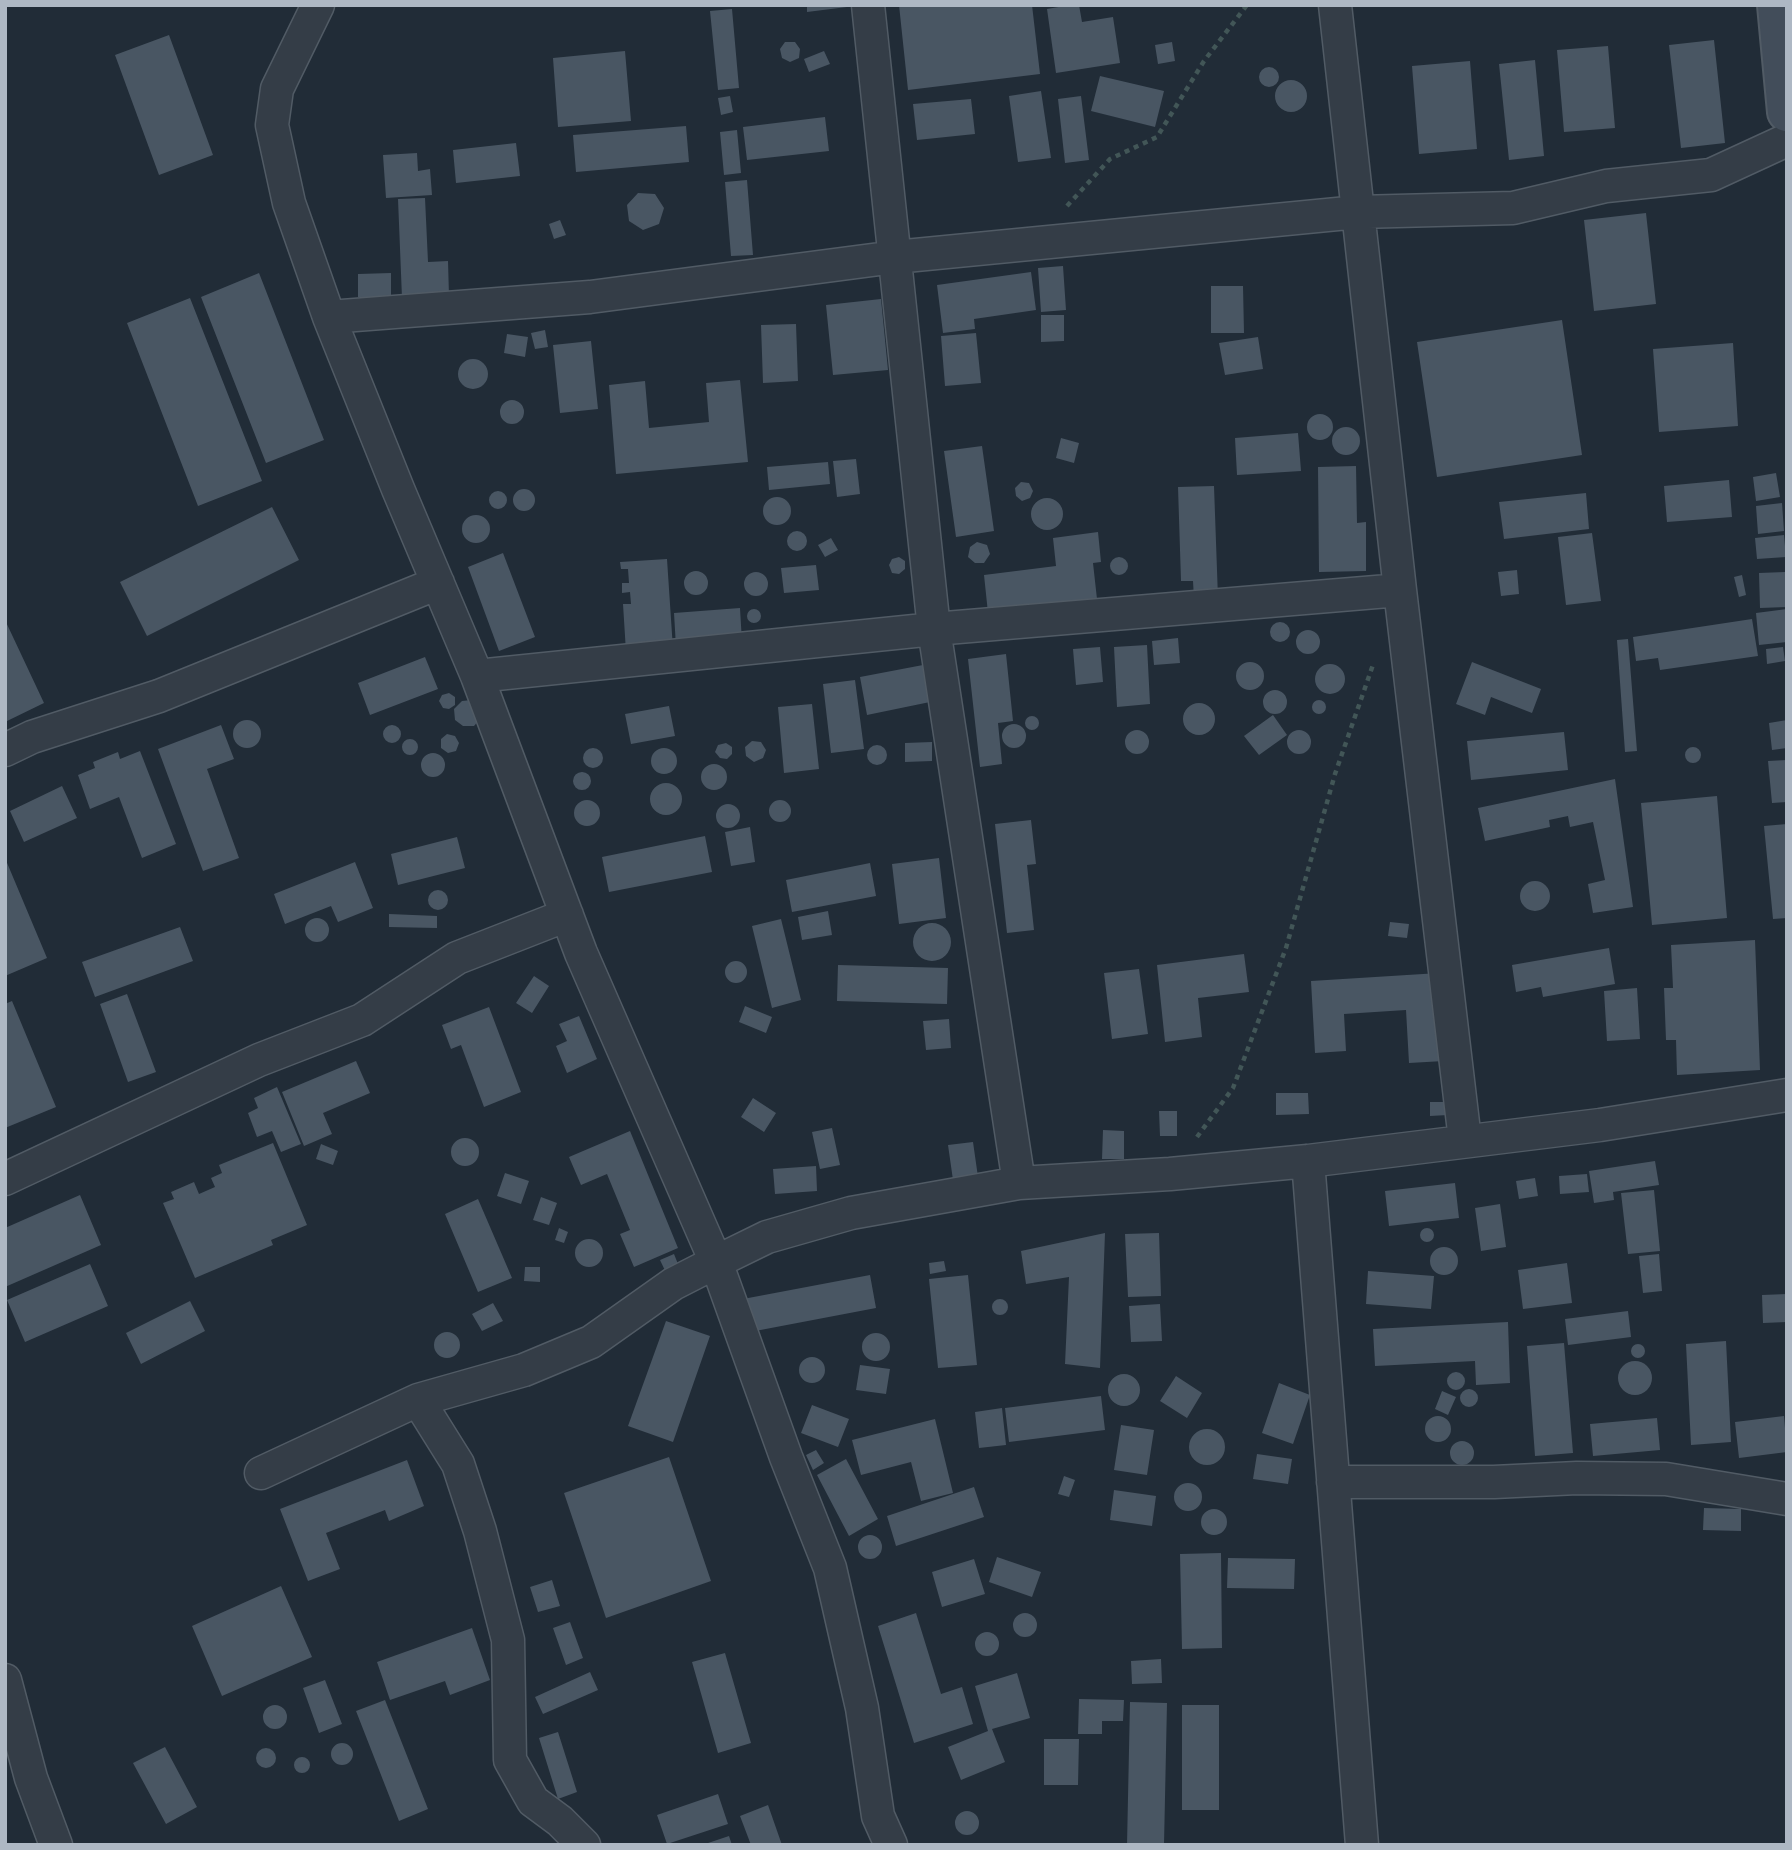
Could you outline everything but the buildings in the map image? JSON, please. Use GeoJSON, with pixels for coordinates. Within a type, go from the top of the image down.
{"type":"FeatureCollection","features":[{"type":"Feature","properties":{"kind":"street"},"geometry":{"type":"LineString","coordinates":[[318,5],[277,89],[272,125],[289,203],[329,317],[477,676],[581,953],[716,1262],[786,1457],[830,1568],[862,1708],[878,1816],[891,1845]]}},
{"type":"Feature","properties":{"kind":"street"},"geometry":{"type":"LineString","coordinates":[[868,5],[934,629],[1019,1183]]}},
{"type":"Feature","properties":{"kind":"street"},"geometry":{"type":"LineString","coordinates":[[1335,5],[1465,1140]]}},
{"type":"Feature","properties":{"kind":"street"},"geometry":{"type":"LineString","coordinates":[[1777,5],[1787,112]]}},
{"type":"Feature","properties":{"kind":"street"},"geometry":{"type":"LineString","coordinates":[[329,317],[590,297],[895,257],[1358,212],[1513,208],[1606,186],[1711,174],[1787,140]]}},
{"type":"Feature","properties":{"kind":"street"},"geometry":{"type":"LineString","coordinates":[[5,750],[32,737],[172,691],[438,583]]}},
{"type":"Feature","properties":{"kind":"street"},"geometry":{"type":"LineString","coordinates":[[477,676],[934,629],[1400,590]]}},
{"type":"Feature","properties":{"kind":"street"},"geometry":{"type":"LineString","coordinates":[[5,1179],[259,1060],[362,1020],[457,958],[566,915]]}},
{"type":"Feature","properties":{"kind":"street"},"geometry":{"type":"LineString","coordinates":[[261,1473],[418,1400],[524,1370],[591,1342],[673,1284],[716,1262],[767,1237],[850,1213],[1019,1183],[1170,1174],[1308,1161],[1600,1125],[1787,1095]]}},
{"type":"Feature","properties":{"kind":"street"},"geometry":{"type":"LineString","coordinates":[[1308,1161],[1362,1845]]}},
{"type":"Feature","properties":{"kind":"street"},"geometry":{"type":"LineString","coordinates":[[418,1400],[458,1464],[484,1543],[508,1640],[510,1760],[533,1801],[560,1821],[584,1845]]}},
{"type":"Feature","properties":{"kind":"street"},"geometry":{"type":"LineString","coordinates":[[1333,1482],[1666,1479],[1787,1499]]}},
{"type":"Feature","properties":{"kind":"street"},"geometry":{"type":"LineString","coordinates":[[5,1680],[32,1778],[56,1845]]}},
{"type":"Feature","properties":{"kind":"path"},"geometry":{"type":"LineString","coordinates":[[1034,243],[1110,159],[1157,137],[1204,61],[1247,5]]}},
{"type":"Feature","properties":{"kind":"path"},"geometry":{"type":"LineString","coordinates":[[1170,1174],[1233,1088],[1286,948],[1335,774],[1377,655]]}}]}
